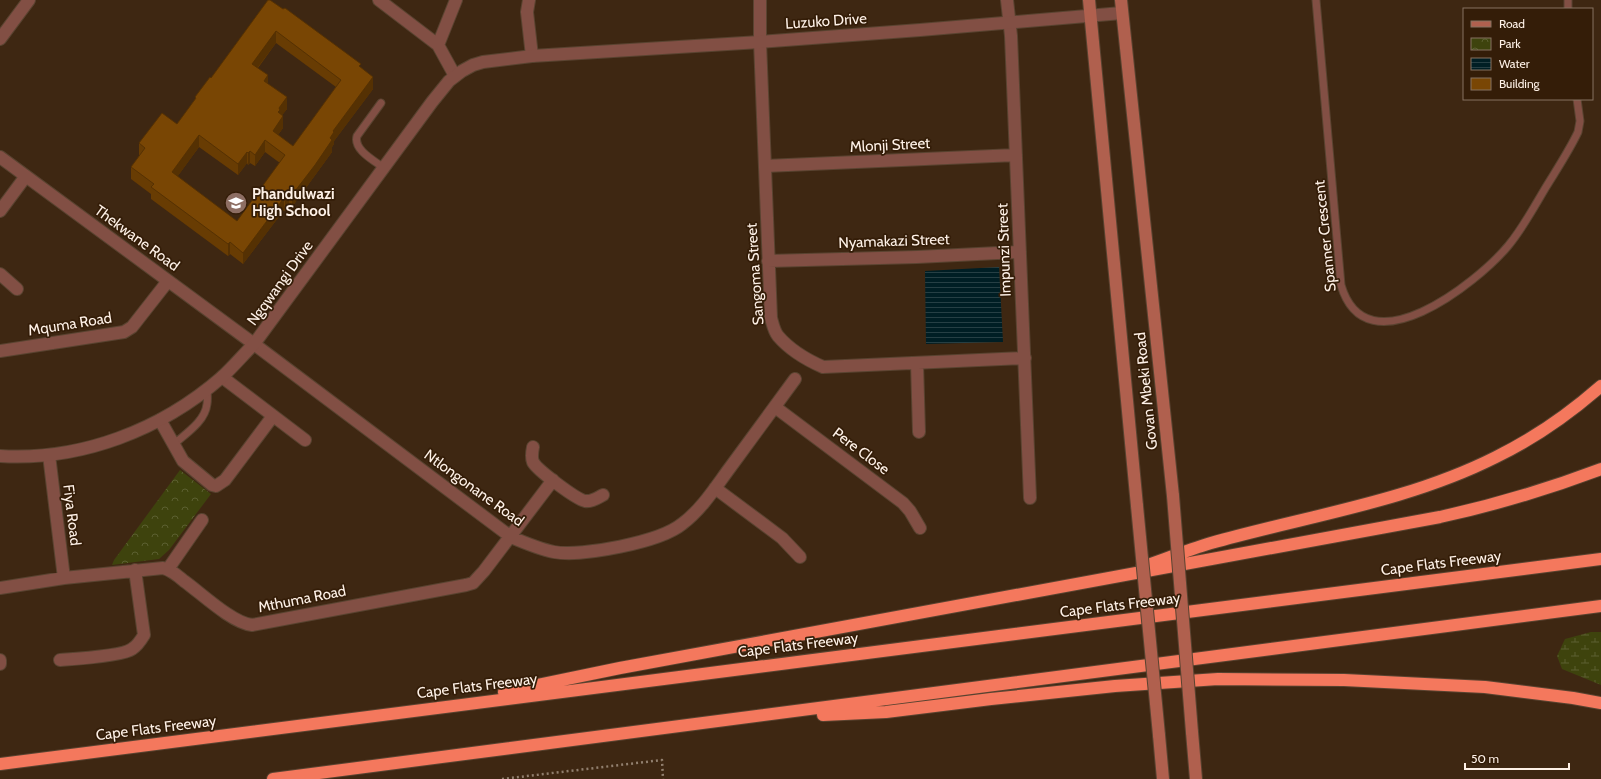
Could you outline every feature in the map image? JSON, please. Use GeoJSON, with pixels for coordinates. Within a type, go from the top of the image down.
{"type":"FeatureCollection","features":[{"type":"Feature","properties":{"kind":"highway"},"geometry":{"type":"LineString","coordinates":[[1103,580],[1210,544],[1369,502],[1446,479],[1475,467],[1522,444],[1562,418],[1601,386]]}},
{"type":"Feature","properties":{"kind":"highway"},"geometry":{"type":"LineString","coordinates":[[446,706],[530,685],[1440,517],[1487,507],[1556,486],[1601,469]]}},
{"type":"Feature","properties":{"kind":"highway","name":"Cape Flats Freeway"},"geometry":{"type":"LineString","coordinates":[[0,764],[1601,559]]}},
{"type":"Feature","properties":{"kind":"highway"},"geometry":{"type":"LineString","coordinates":[[273,779],[1601,606]]}},
{"type":"Feature","properties":{"kind":"highway"},"geometry":{"type":"LineString","coordinates":[[744,718],[886,712],[1116,686],[1218,679],[1344,680],[1485,688],[1573,698],[1601,703]]}},
{"type":"Feature","properties":{"kind":"main road","name":"Govan Mbeki Road"},"geometry":{"type":"LineString","coordinates":[[1089,0],[1163,779]]}},
{"type":"Feature","properties":{"kind":"main road","name":"Govan Mbeki Road"},"geometry":{"type":"LineString","coordinates":[[1121,0],[1173,496],[1196,779]]}},
{"type":"Feature","properties":{"kind":"street"},"geometry":{"type":"LineString","coordinates":[[0,39],[29,0]]}},
{"type":"Feature","properties":{"kind":"street"},"geometry":{"type":"LineString","coordinates":[[379,0],[438,45],[455,76]]}},
{"type":"Feature","properties":{"kind":"street"},"geometry":{"type":"LineString","coordinates":[[438,45],[456,0]]}},
{"type":"Feature","properties":{"kind":"street"},"geometry":{"type":"LineString","coordinates":[[529,0],[528,12],[532,56]]}},
{"type":"Feature","properties":{"kind":"street","name":"Sangoma Street"},"geometry":{"type":"LineString","coordinates":[[760,0],[760,42],[771,318],[778,336],[810,362],[823,367],[1025,358]]}},
{"type":"Feature","properties":{"kind":"street","name":"Impunzi Street"},"geometry":{"type":"LineString","coordinates":[[1007,0],[1010,22],[1030,498]]}},
{"type":"Feature","properties":{"kind":"street","name":"Luzuko Drive"},"geometry":{"type":"LineString","coordinates":[[532,56],[760,42],[1122,13]]}},
{"type":"Feature","properties":{"kind":"street","name":"Ngqwangi Drive"},"geometry":{"type":"LineString","coordinates":[[0,456],[28,457],[49,455],[88,448],[107,442],[132,433],[160,420],[222,377],[254,344],[449,81],[473,64],[532,56]]}},
{"type":"Feature","properties":{"kind":"street","name":"Mlonji Street"},"geometry":{"type":"LineString","coordinates":[[765,166],[1016,155]]}},
{"type":"Feature","properties":{"kind":"street","name":"Thekwane Road"},"geometry":{"type":"LineString","coordinates":[[0,157],[254,344]]}},
{"type":"Feature","properties":{"kind":"street"},"geometry":{"type":"LineString","coordinates":[[0,211],[26,176]]}},
{"type":"Feature","properties":{"kind":"street","name":"Nyamakazi Street"},"geometry":{"type":"LineString","coordinates":[[768,261],[917,258],[1020,252]]}},
{"type":"Feature","properties":{"kind":"street"},"geometry":{"type":"LineString","coordinates":[[0,274],[17,289]]}},
{"type":"Feature","properties":{"kind":"street","name":"Mquma Road"},"geometry":{"type":"LineString","coordinates":[[0,351],[124,332],[132,327],[168,280]]}},
{"type":"Feature","properties":{"kind":"street","name":"Ntlongonane Road"},"geometry":{"type":"LineString","coordinates":[[254,344],[511,537],[536,548],[555,552],[580,553],[618,547],[652,539],[669,533],[682,525],[692,516],[714,488],[795,379]]}},
{"type":"Feature","properties":{"kind":"street"},"geometry":{"type":"LineString","coordinates":[[917,363],[919,432]]}},
{"type":"Feature","properties":{"kind":"street"},"geometry":{"type":"LineString","coordinates":[[222,377],[305,440]]}},
{"type":"Feature","properties":{"kind":"street","name":"Pere Close"},"geometry":{"type":"LineString","coordinates":[[775,407],[903,503],[910,511],[920,528]]}},
{"type":"Feature","properties":{"kind":"street"},"geometry":{"type":"LineString","coordinates":[[160,420],[182,461],[212,485],[219,485],[225,480],[273,416]]}},
{"type":"Feature","properties":{"kind":"street"},"geometry":{"type":"LineString","coordinates":[[533,447],[532,456],[536,466],[580,499],[592,501],[602,495]]}},
{"type":"Feature","properties":{"kind":"street","name":"Fiya Road"},"geometry":{"type":"LineString","coordinates":[[49,455],[64,578]]}},
{"type":"Feature","properties":{"kind":"street","name":"Mthuma Road"},"geometry":{"type":"LineString","coordinates":[[168,569],[231,616],[246,624],[252,625],[473,583],[511,537],[553,480]]}},
{"type":"Feature","properties":{"kind":"street"},"geometry":{"type":"LineString","coordinates":[[714,488],[782,538],[800,557]]}},
{"type":"Feature","properties":{"kind":"street"},"geometry":{"type":"LineString","coordinates":[[0,588],[64,578],[156,568],[168,569],[202,520]]}},
{"type":"Feature","properties":{"kind":"street"},"geometry":{"type":"LineString","coordinates":[[60,660],[122,653],[132,650],[140,641],[144,635],[135,570]]}},
{"type":"Feature","properties":{"kind":"lane","name":"Spanner Crescent"},"geometry":{"type":"LineString","coordinates":[[1316,0],[1341,285],[1345,297],[1352,308],[1373,321],[1395,321],[1433,306],[1473,278],[1507,247],[1521,229],[1578,132],[1580,122],[1577,100]]}},
{"type":"Feature","properties":{"kind":"lane"},"geometry":{"type":"LineString","coordinates":[[381,103],[357,136],[356,140],[359,148],[384,168]]}},
{"type":"Feature","properties":{"kind":"lane"},"geometry":{"type":"LineString","coordinates":[[173,445],[191,430],[202,417],[207,404],[207,388]]}},
{"type":"Feature","properties":{"kind":"path"},"geometry":{"type":"LineString","coordinates":[[502,779],[662,760],[663,779]]}},
{"type":"Feature","properties":{"kind":"green space"},"geometry":{"type":"Polygon","coordinates":[[[180,470],[211,494],[169,550],[159,559],[112,565],[114,560],[180,470]]]}},
{"type":"Feature","properties":{"kind":"green space"},"geometry":{"type":"Polygon","coordinates":[[[1591,632],[1601,632],[1601,685],[1562,669],[1557,656],[1565,639],[1591,632]]]}},
{"type":"Feature","properties":{"kind":"water"},"geometry":{"type":"Polygon","coordinates":[[[999,267],[1003,342],[926,344],[925,271],[999,267]]]}},
{"type":"Feature","properties":{"kind":"building"},"geometry":{"type":"Polygon","coordinates":[[[268,0],[283,9],[285,8],[361,64],[359,66],[373,77],[333,131],[334,132],[330,138],[332,140],[315,165],[292,195],[289,193],[285,199],[284,198],[243,253],[230,242],[228,244],[151,187],[154,184],[131,167],[145,148],[139,143],[162,113],[177,124],[196,98],[195,97],[210,77],[211,78],[268,0]],[[276,31],[252,64],[268,75],[264,81],[287,97],[279,108],[280,110],[278,112],[283,116],[273,131],[293,146],[341,80],[276,31]],[[199,135],[172,172],[237,221],[285,155],[265,140],[255,155],[250,151],[248,153],[247,152],[238,164],[199,135]]]}},
{"type":"Feature","properties":{"kind":"place","name":"Phandulwazi High School"},"geometry":{"type":"Point","coordinates":[236,203]}}]}
